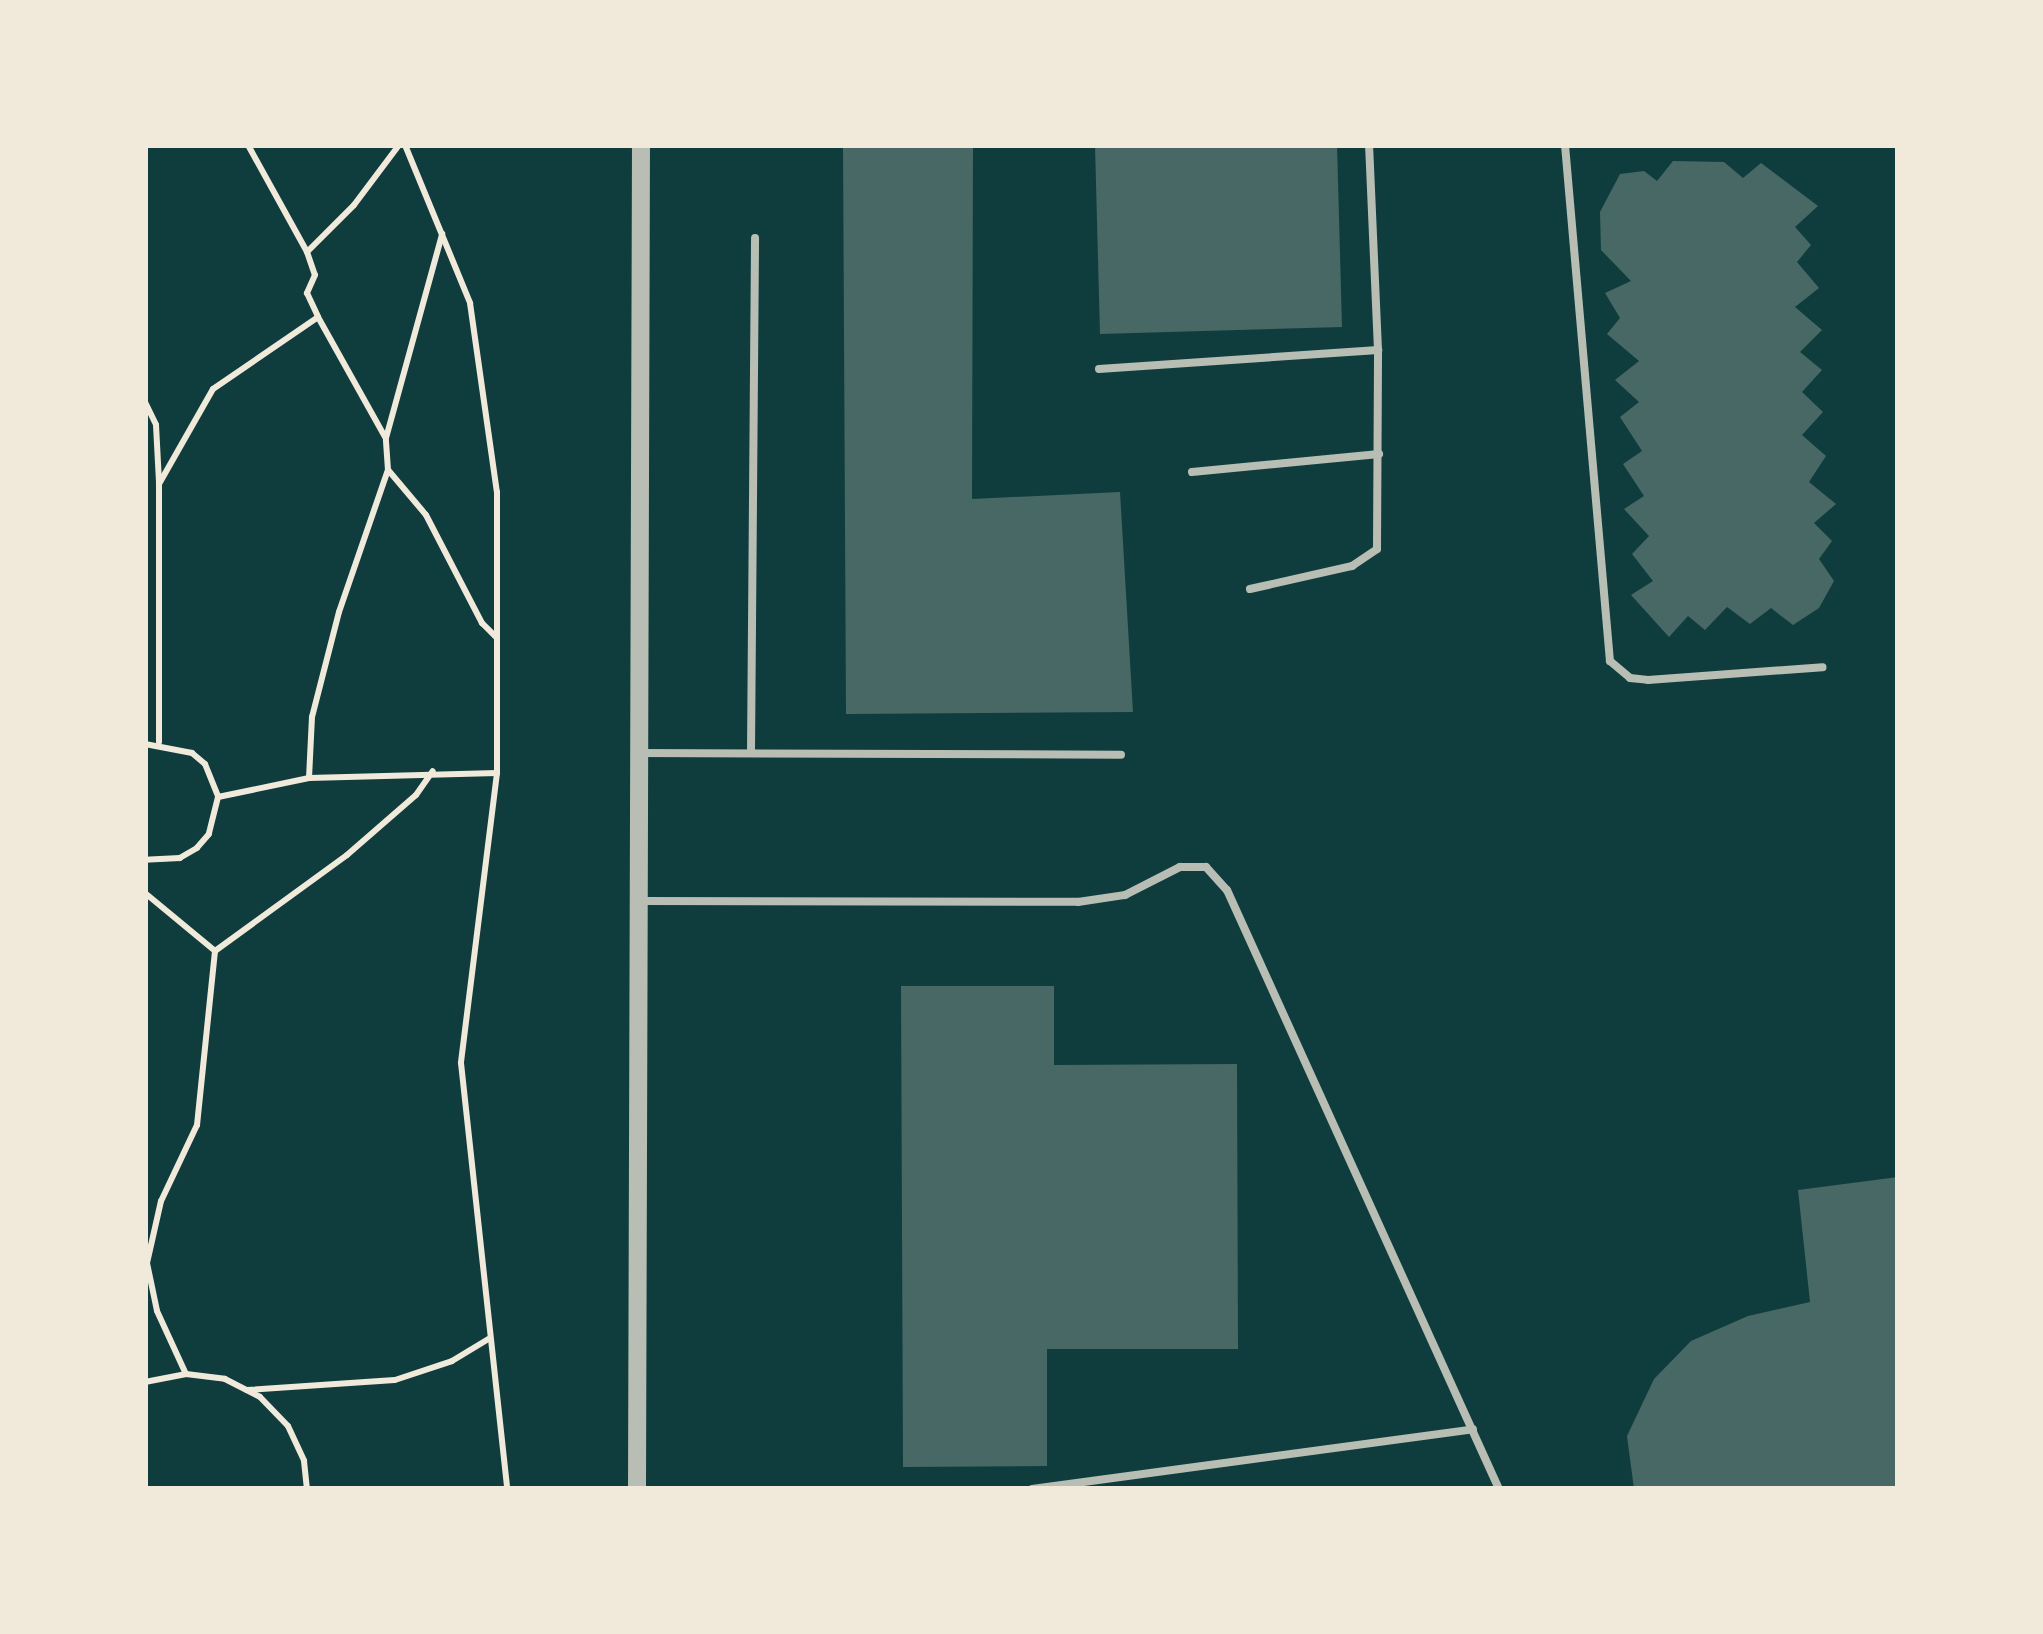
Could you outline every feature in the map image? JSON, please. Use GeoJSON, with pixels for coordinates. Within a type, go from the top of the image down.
{"type":"FeatureCollection","features":[{"type":"Feature","properties":{"kind":"street"},"geometry":{"type":"LineString","coordinates":[[637,1489],[641,145]]}},
{"type":"Feature","properties":{"kind":"lane"},"geometry":{"type":"LineString","coordinates":[[1250,589],[1368,559],[1380,533],[1378,350],[1368,145]]}},
{"type":"Feature","properties":{"kind":"lane"},"geometry":{"type":"LineString","coordinates":[[1565,145],[1610,661],[1630,678],[1648,680],[1823,667]]}},
{"type":"Feature","properties":{"kind":"lane"},"geometry":{"type":"LineString","coordinates":[[751,753],[755,238]]}},
{"type":"Feature","properties":{"kind":"lane"},"geometry":{"type":"LineString","coordinates":[[1098,369],[1378,350]]}},
{"type":"Feature","properties":{"kind":"lane"},"geometry":{"type":"LineString","coordinates":[[1192,472],[1378,454]]}},
{"type":"Feature","properties":{"kind":"lane"},"geometry":{"type":"LineString","coordinates":[[639,753],[1122,755]]}},
{"type":"Feature","properties":{"kind":"lane"},"geometry":{"type":"LineString","coordinates":[[639,901],[1078,902],[1125,895],[1180,867],[1206,867],[1227,890],[1499,1489]]}},
{"type":"Feature","properties":{"kind":"lane"},"geometry":{"type":"LineString","coordinates":[[1032,1489],[1472,1429]]}},
{"type":"Feature","properties":{"kind":"path"},"geometry":{"type":"LineString","coordinates":[[248,145],[307,252],[316,275],[307,294],[386,438]]}},
{"type":"Feature","properties":{"kind":"path"},"geometry":{"type":"LineString","coordinates":[[307,252],[354,205],[402,145],[470,303],[496,492],[497,773],[461,1063],[507,1489]]}},
{"type":"Feature","properties":{"kind":"path"},"geometry":{"type":"LineString","coordinates":[[309,778],[312,717],[388,470],[386,438],[442,234]]}},
{"type":"Feature","properties":{"kind":"path"},"geometry":{"type":"LineString","coordinates":[[159,484],[214,389],[318,317]]}},
{"type":"Feature","properties":{"kind":"path"},"geometry":{"type":"LineString","coordinates":[[145,402],[156,425],[159,484],[159,742]]}},
{"type":"Feature","properties":{"kind":"path"},"geometry":{"type":"LineString","coordinates":[[388,470],[426,516],[482,622],[497,638]]}},
{"type":"Feature","properties":{"kind":"path"},"geometry":{"type":"LineString","coordinates":[[145,744],[159,742],[205,764],[218,797],[209,834],[197,848],[180,858],[145,860]]}},
{"type":"Feature","properties":{"kind":"path"},"geometry":{"type":"LineString","coordinates":[[186,1374],[156,1311],[147,1263],[162,1202],[197,1125],[215,951],[347,855],[416,795],[433,772]]}},
{"type":"Feature","properties":{"kind":"path"},"geometry":{"type":"LineString","coordinates":[[218,797],[309,778],[497,773]]}},
{"type":"Feature","properties":{"kind":"path"},"geometry":{"type":"LineString","coordinates":[[145,893],[215,951]]}},
{"type":"Feature","properties":{"kind":"path"},"geometry":{"type":"LineString","coordinates":[[247,1390],[395,1380],[452,1361],[490,1338]]}},
{"type":"Feature","properties":{"kind":"path"},"geometry":{"type":"LineString","coordinates":[[145,1382],[186,1374],[225,1379],[247,1390],[288,1426],[304,1461],[307,1489]]}},
{"type":"Feature","properties":{"kind":"building"},"geometry":{"type":"Polygon","coordinates":[[[843,145],[973,145],[972,499],[1120,492],[1133,712],[846,714],[843,145]]]}},
{"type":"Feature","properties":{"kind":"building"},"geometry":{"type":"Polygon","coordinates":[[[1095,145],[1337,145],[1342,327],[1100,334],[1095,145]]]}},
{"type":"Feature","properties":{"kind":"building"},"geometry":{"type":"Polygon","coordinates":[[[1673,161],[1724,162],[1743,178],[1761,163],[1818,206],[1795,227],[1811,245],[1797,262],[1819,288],[1795,307],[1822,330],[1800,352],[1822,370],[1802,392],[1823,412],[1802,435],[1826,456],[1809,482],[1836,504],[1814,523],[1832,541],[1819,559],[1834,581],[1819,608],[1793,625],[1771,608],[1750,624],[1727,607],[1705,630],[1688,616],[1669,637],[1631,595],[1653,581],[1632,554],[1649,536],[1624,509],[1644,496],[1623,464],[1642,451],[1620,417],[1639,402],[1615,380],[1639,361],[1607,334],[1620,318],[1605,293],[1631,281],[1601,250],[1600,212],[1620,174],[1644,171],[1657,181],[1673,161]]]}},
{"type":"Feature","properties":{"kind":"building"},"geometry":{"type":"Polygon","coordinates":[[[901,986],[1054,986],[1054,1065],[1237,1064],[1238,1349],[1047,1349],[1047,1466],[903,1467],[901,986]]]}},
{"type":"Feature","properties":{"kind":"building"},"geometry":{"type":"Polygon","coordinates":[[[1898,1177],[1898,1489],[1634,1489],[1627,1436],[1654,1379],[1691,1341],[1748,1316],[1810,1302],[1798,1190],[1898,1177]]]}}]}
